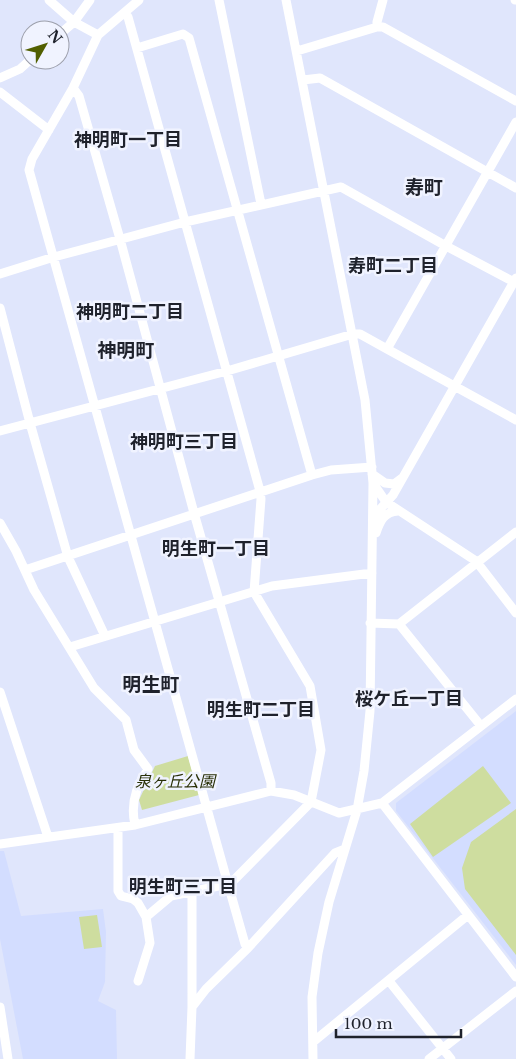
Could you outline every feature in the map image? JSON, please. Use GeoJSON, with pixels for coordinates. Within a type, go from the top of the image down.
{"type":"FeatureCollection","features":[{"type":"Feature","properties":{"kind":"street"},"geometry":{"type":"LineString","coordinates":[[49,0],[74,22],[98,35]]}},
{"type":"Feature","properties":{"kind":"street"},"geometry":{"type":"LineString","coordinates":[[70,25],[90,0]]}},
{"type":"Feature","properties":{"kind":"street"},"geometry":{"type":"LineString","coordinates":[[139,0],[98,35],[73,88],[32,159],[29,170],[228,884],[245,944],[248,948]]}},
{"type":"Feature","properties":{"kind":"street"},"geometry":{"type":"LineString","coordinates":[[219,0],[261,204]]}},
{"type":"Feature","properties":{"kind":"street"},"geometry":{"type":"LineString","coordinates":[[286,0],[365,400],[372,475],[373,542],[370,623],[370,711],[364,771],[358,810],[329,902],[318,953],[312,997],[313,1059]]}},
{"type":"Feature","properties":{"kind":"street"},"geometry":{"type":"LineString","coordinates":[[377,27],[383,0]]}},
{"type":"Feature","properties":{"kind":"street"},"geometry":{"type":"LineString","coordinates":[[124,12],[128,17],[137,48],[260,491],[254,592],[310,686],[322,750],[311,802],[228,884],[171,896],[146,917]]}},
{"type":"Feature","properties":{"kind":"street"},"geometry":{"type":"LineString","coordinates":[[297,51],[382,27],[516,101]]}},
{"type":"Feature","properties":{"kind":"street"},"geometry":{"type":"LineString","coordinates":[[137,48],[183,34],[189,38],[312,475]]}},
{"type":"Feature","properties":{"kind":"street"},"geometry":{"type":"LineString","coordinates":[[0,78],[20,69]]}},
{"type":"Feature","properties":{"kind":"street"},"geometry":{"type":"LineString","coordinates":[[303,80],[320,78],[516,188]]}},
{"type":"Feature","properties":{"kind":"street"},"geometry":{"type":"LineString","coordinates":[[73,88],[79,96],[120,239],[194,513],[264,755],[271,791]]}},
{"type":"Feature","properties":{"kind":"street"},"geometry":{"type":"LineString","coordinates":[[0,92],[49,130]]}},
{"type":"Feature","properties":{"kind":"street"},"geometry":{"type":"LineString","coordinates":[[388,349],[516,122]]}},
{"type":"Feature","properties":{"kind":"street"},"geometry":{"type":"LineString","coordinates":[[0,274],[54,257],[185,222],[341,187],[446,246],[515,280],[393,495],[373,517]]}},
{"type":"Feature","properties":{"kind":"street"},"geometry":{"type":"LineString","coordinates":[[0,308],[68,557],[105,636]]}},
{"type":"Feature","properties":{"kind":"street"},"geometry":{"type":"LineString","coordinates":[[0,431],[227,371],[353,334],[360,334],[516,420]]}},
{"type":"Feature","properties":{"kind":"street"},"geometry":{"type":"LineString","coordinates":[[24,570],[68,557],[260,491],[332,470],[372,475],[385,483],[394,484],[402,478]]}},
{"type":"Feature","properties":{"kind":"street"},"geometry":{"type":"LineString","coordinates":[[372,475],[386,502],[476,561],[516,613]]}},
{"type":"Feature","properties":{"kind":"street"},"geometry":{"type":"LineString","coordinates":[[393,495],[392,500],[398,510]]}},
{"type":"Feature","properties":{"kind":"street"},"geometry":{"type":"LineString","coordinates":[[373,542],[383,517],[390,511],[398,510]]}},
{"type":"Feature","properties":{"kind":"street"},"geometry":{"type":"LineString","coordinates":[[0,523],[34,590],[94,688],[126,720],[134,750],[148,768],[138,782],[132,812],[135,825]]}},
{"type":"Feature","properties":{"kind":"street"},"geometry":{"type":"LineString","coordinates":[[370,623],[399,624],[476,561],[516,532]]}},
{"type":"Feature","properties":{"kind":"street"},"geometry":{"type":"LineString","coordinates":[[70,647],[272,586],[372,573]]}},
{"type":"Feature","properties":{"kind":"street"},"geometry":{"type":"LineString","coordinates":[[399,624],[481,726]]}},
{"type":"Feature","properties":{"kind":"street"},"geometry":{"type":"LineString","coordinates":[[0,692],[48,838]]}},
{"type":"Feature","properties":{"kind":"street"},"geometry":{"type":"LineString","coordinates":[[0,844],[135,825],[271,791],[294,795],[339,813],[358,810],[382,803],[516,699]]}},
{"type":"Feature","properties":{"kind":"street"},"geometry":{"type":"LineString","coordinates":[[382,803],[516,977]]}},
{"type":"Feature","properties":{"kind":"street"},"geometry":{"type":"LineString","coordinates":[[118,828],[118,891],[121,896],[133,899],[138,903],[146,917],[150,943],[138,981]]}},
{"type":"Feature","properties":{"kind":"street"},"geometry":{"type":"LineString","coordinates":[[192,1007],[206,989],[248,948],[335,853],[345,849]]}},
{"type":"Feature","properties":{"kind":"street"},"geometry":{"type":"LineString","coordinates":[[190,1059],[192,892]]}},
{"type":"Feature","properties":{"kind":"street"},"geometry":{"type":"LineString","coordinates":[[313,1042],[468,915]]}},
{"type":"Feature","properties":{"kind":"street"},"geometry":{"type":"LineString","coordinates":[[389,981],[451,1059]]}},
{"type":"Feature","properties":{"kind":"street"},"geometry":{"type":"LineString","coordinates":[[429,1059],[516,991]]}},
{"type":"Feature","properties":{"kind":"street"},"geometry":{"type":"LineString","coordinates":[[0,1007],[8,1059]]}},
{"type":"Feature","properties":{"kind":"shaded area"},"geometry":{"type":"Polygon","coordinates":[[[516,711],[516,965],[396,811],[396,803],[516,711]]]}},
{"type":"Feature","properties":{"kind":"shaded area"},"geometry":{"type":"Polygon","coordinates":[[[0,851],[4,851],[21,916],[103,909],[106,932],[105,982],[98,1001],[116,1010],[117,1059],[23,1059],[0,939],[0,851]]]}},
{"type":"Feature","properties":{"kind":"green space","name":"泉ヶ丘公園"},"geometry":{"type":"Polygon","coordinates":[[[188,756],[199,795],[142,810],[139,800],[155,766],[188,756]]]}},
{"type":"Feature","properties":{"kind":"green space"},"geometry":{"type":"Polygon","coordinates":[[[483,766],[511,803],[433,857],[410,824],[483,766]]]}},
{"type":"Feature","properties":{"kind":"green space"},"geometry":{"type":"Polygon","coordinates":[[[516,809],[516,955],[465,889],[462,868],[471,842],[516,809]]]}},
{"type":"Feature","properties":{"kind":"green space"},"geometry":{"type":"Polygon","coordinates":[[[97,915],[102,947],[84,949],[79,917],[97,915]]]}},
{"type":"Feature","properties":{"kind":"district","name":"神明町一丁目"},"geometry":{"type":"Point","coordinates":[128,140]}},
{"type":"Feature","properties":{"kind":"district","name":"寿町"},"geometry":{"type":"Point","coordinates":[424,187]}},
{"type":"Feature","properties":{"kind":"district","name":"寿町二丁目"},"geometry":{"type":"Point","coordinates":[393,266]}},
{"type":"Feature","properties":{"kind":"district","name":"神明町二丁目"},"geometry":{"type":"Point","coordinates":[130,312]}},
{"type":"Feature","properties":{"kind":"district","name":"神明町"},"geometry":{"type":"Point","coordinates":[126,350]}},
{"type":"Feature","properties":{"kind":"district","name":"神明町三丁目"},"geometry":{"type":"Point","coordinates":[184,442]}},
{"type":"Feature","properties":{"kind":"district","name":"明生町一丁目"},"geometry":{"type":"Point","coordinates":[216,549]}},
{"type":"Feature","properties":{"kind":"district","name":"明生町"},"geometry":{"type":"Point","coordinates":[151,684]}},
{"type":"Feature","properties":{"kind":"district","name":"桜ケ丘一丁目"},"geometry":{"type":"Point","coordinates":[409,699]}},
{"type":"Feature","properties":{"kind":"district","name":"明生町二丁目"},"geometry":{"type":"Point","coordinates":[261,710]}},
{"type":"Feature","properties":{"kind":"district","name":"明生町三丁目"},"geometry":{"type":"Point","coordinates":[183,887]}}]}
